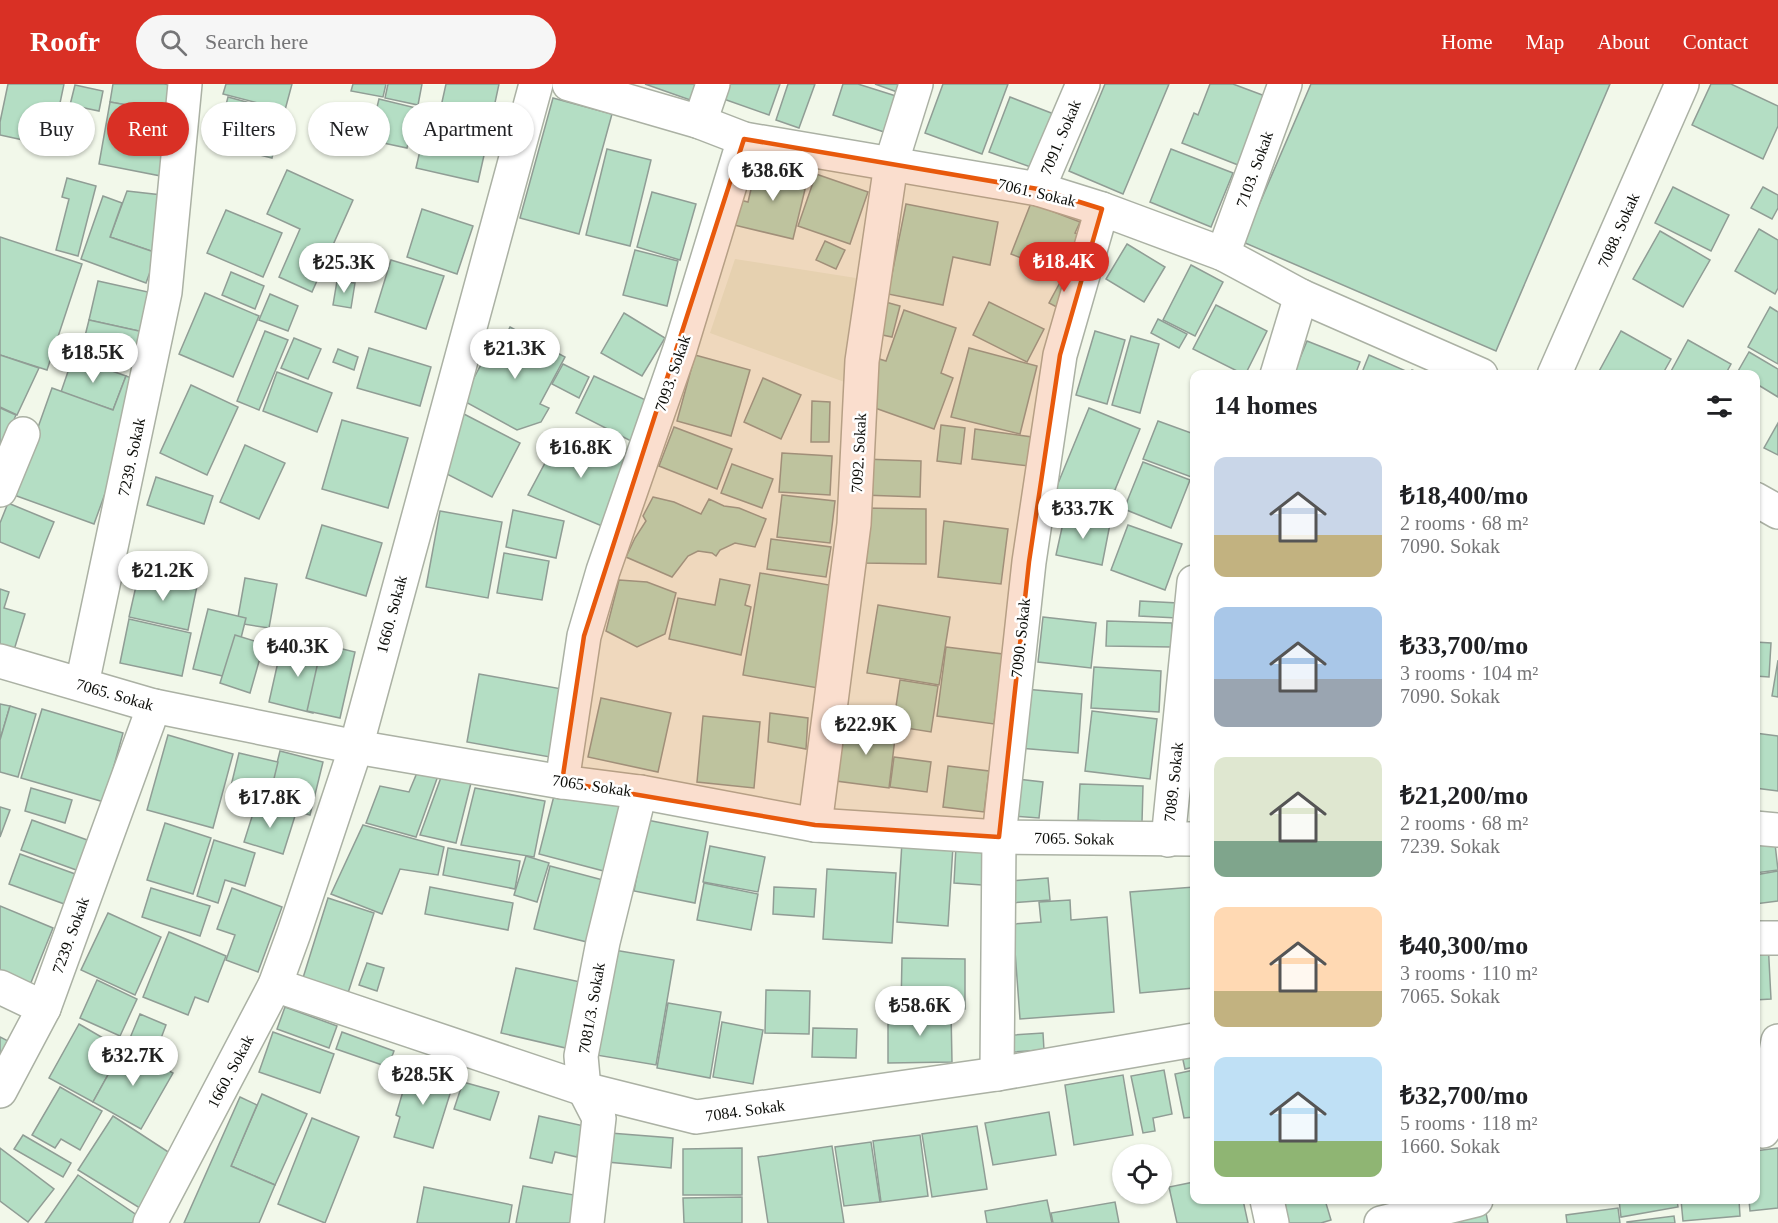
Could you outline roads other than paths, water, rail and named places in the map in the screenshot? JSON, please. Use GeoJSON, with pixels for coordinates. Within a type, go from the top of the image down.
{"type":"FeatureCollection","features":[{"type":"Feature","properties":{"kind":"street","name":"7239. Sokak"},"geometry":{"type":"LineString","coordinates":[[82,684],[165,292],[185,84]]}},
{"type":"Feature","properties":{"kind":"street","name":"1660. Sokak"},"geometry":{"type":"LineString","coordinates":[[150,1223],[276,985],[356,747],[536,84]]}},
{"type":"Feature","properties":{"kind":"street","name":"7061. Sokak"},"geometry":{"type":"LineString","coordinates":[[569,84],[700,122],[744,139],[1038,189],[1102,208],[1223,254],[1301,296],[1470,370]]}},
{"type":"Feature","properties":{"kind":"street"},"geometry":{"type":"LineString","coordinates":[[700,122],[713,84]]}},
{"type":"Feature","properties":{"kind":"street","name":"7092. Sokak"},"geometry":{"type":"LineString","coordinates":[[814,825],[854,524],[862,361],[891,164],[916,84]]}},
{"type":"Feature","properties":{"kind":"street","name":"7091. Sokak"},"geometry":{"type":"LineString","coordinates":[[1038,189],[1083,84]]}},
{"type":"Feature","properties":{"kind":"street","name":"7103. Sokak"},"geometry":{"type":"LineString","coordinates":[[1223,254],[1285,84]]}},
{"type":"Feature","properties":{"kind":"street","name":"7088. Sokak"},"geometry":{"type":"LineString","coordinates":[[1556,370],[1682,84]]}},
{"type":"Feature","properties":{"kind":"street","name":"7093. Sokak"},"geometry":{"type":"LineString","coordinates":[[562,782],[584,636],[603,571],[680,349],[744,139]]}},
{"type":"Feature","properties":{"kind":"street","name":"7090. Sokak"},"geometry":{"type":"LineString","coordinates":[[997,1074],[999,837],[1029,562],[1060,354],[1102,208]]}},
{"type":"Feature","properties":{"kind":"street"},"geometry":{"type":"LineString","coordinates":[[1279,370],[1301,296]]}},
{"type":"Feature","properties":{"kind":"street"},"geometry":{"type":"LineString","coordinates":[[0,490],[23,434]]}},
{"type":"Feature","properties":{"kind":"street"},"geometry":{"type":"LineString","coordinates":[[1760,502],[1778,512]]}},
{"type":"Feature","properties":{"kind":"street","name":"7065. Sokak"},"geometry":{"type":"LineString","coordinates":[[0,661],[154,706],[356,747],[562,782],[640,792],[814,825],[999,837],[1181,840]]}},
{"type":"Feature","properties":{"kind":"street","name":"7089. Sokak"},"geometry":{"type":"LineString","coordinates":[[1181,840],[1190,661]]}},
{"type":"Feature","properties":{"kind":"street","name":"7239. Sokak"},"geometry":{"type":"LineString","coordinates":[[0,1091],[44,1008],[154,706]]}},
{"type":"Feature","properties":{"kind":"street","name":"7081/3. Sokak"},"geometry":{"type":"LineString","coordinates":[[587,1223],[599,1118],[584,1089],[581,1056],[601,953],[640,792]]}},
{"type":"Feature","properties":{"kind":"street"},"geometry":{"type":"LineString","coordinates":[[1760,828],[1778,830]]}},
{"type":"Feature","properties":{"kind":"street"},"geometry":{"type":"LineString","coordinates":[[1760,938],[1778,938]]}},
{"type":"Feature","properties":{"kind":"street","name":"7084. Sokak"},"geometry":{"type":"LineString","coordinates":[[276,985],[584,1089],[696,1117],[997,1074],[1190,1041]]}},
{"type":"Feature","properties":{"kind":"street"},"geometry":{"type":"LineString","coordinates":[[0,987],[44,1008]]}},
{"type":"Feature","properties":{"kind":"street"},"geometry":{"type":"LineString","coordinates":[[1765,1131],[1778,1041]]}},
{"type":"Feature","properties":{"kind":"street"},"geometry":{"type":"LineString","coordinates":[[1268,1204],[1272,1223]]}},
{"type":"Feature","properties":{"kind":"street"},"geometry":{"type":"LineString","coordinates":[[1381,1223],[1459,1204]]}}]}
